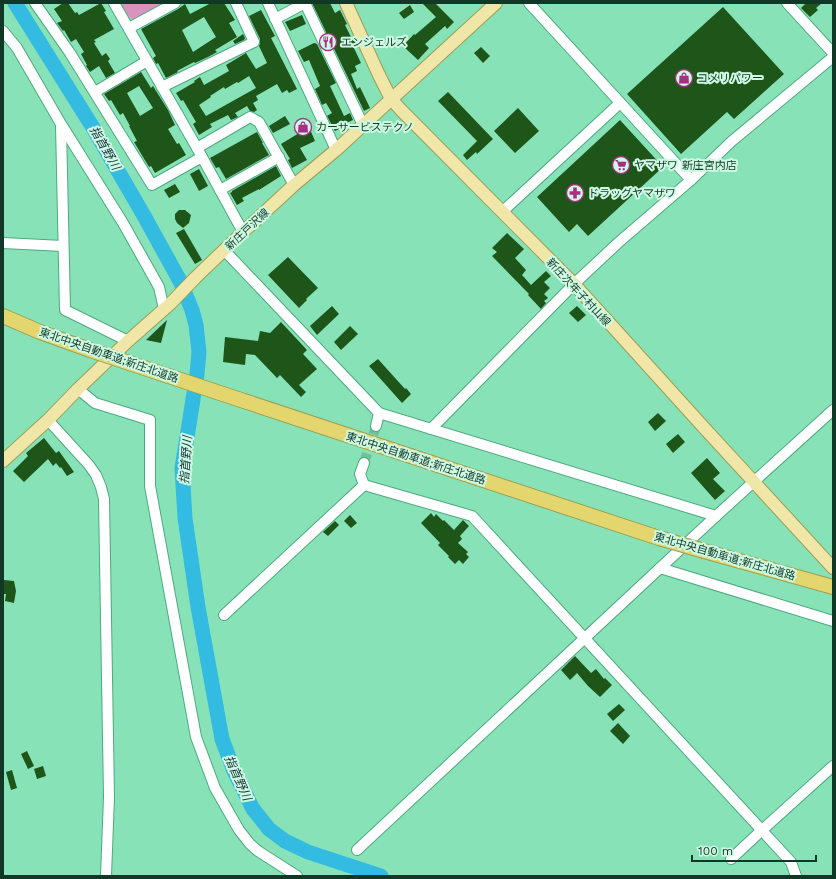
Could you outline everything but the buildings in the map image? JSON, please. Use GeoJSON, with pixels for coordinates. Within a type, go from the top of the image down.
{"type":"FeatureCollection","features":[{"type":"Feature","properties":{"kind":"highway","name":"東北中央自動車道;新庄北道路"},"geometry":{"type":"LineString","coordinates":[[3,316],[40,332],[90,350],[658,538],[833,587]]}},
{"type":"Feature","properties":{"kind":"main road","name":"新庄次年子村山線"},"geometry":{"type":"LineString","coordinates":[[346,3],[379,76],[392,99],[402,111],[574,284],[833,568]]}},
{"type":"Feature","properties":{"kind":"main road","name":"新庄戸沢線"},"geometry":{"type":"LineString","coordinates":[[3,461],[48,420],[128,341],[167,307],[224,250],[294,185],[336,150],[496,3]]}},
{"type":"Feature","properties":{"kind":"street"},"geometry":{"type":"LineString","coordinates":[[35,3],[95,92],[152,185],[202,157]]}},
{"type":"Feature","properties":{"kind":"street"},"geometry":{"type":"LineString","coordinates":[[114,3],[244,232]]}},
{"type":"Feature","properties":{"kind":"street"},"geometry":{"type":"LineString","coordinates":[[129,28],[175,3]]}},
{"type":"Feature","properties":{"kind":"street"},"geometry":{"type":"LineString","coordinates":[[162,87],[254,42],[236,3]]}},
{"type":"Feature","properties":{"kind":"street"},"geometry":{"type":"LineString","coordinates":[[268,3],[336,150]]}},
{"type":"Feature","properties":{"kind":"street"},"geometry":{"type":"LineString","coordinates":[[275,19],[305,3],[363,125]]}},
{"type":"Feature","properties":{"kind":"street"},"geometry":{"type":"LineString","coordinates":[[529,3],[691,180]]}},
{"type":"Feature","properties":{"kind":"street"},"geometry":{"type":"LineString","coordinates":[[788,3],[833,53]]}},
{"type":"Feature","properties":{"kind":"street"},"geometry":{"type":"LineString","coordinates":[[3,31],[18,48],[61,124],[123,223],[158,287],[167,307]]}},
{"type":"Feature","properties":{"kind":"street"},"geometry":{"type":"LineString","coordinates":[[431,429],[574,284],[619,242],[691,180],[732,141],[833,57]]}},
{"type":"Feature","properties":{"kind":"street"},"geometry":{"type":"LineString","coordinates":[[95,92],[148,61]]}},
{"type":"Feature","properties":{"kind":"street"},"geometry":{"type":"LineString","coordinates":[[502,212],[620,103]]}},
{"type":"Feature","properties":{"kind":"street"},"geometry":{"type":"LineString","coordinates":[[197,148],[250,118],[259,122],[294,185]]}},
{"type":"Feature","properties":{"kind":"street"},"geometry":{"type":"LineString","coordinates":[[61,124],[64,310],[128,341]]}},
{"type":"Feature","properties":{"kind":"street"},"geometry":{"type":"LineString","coordinates":[[220,190],[279,157]]}},
{"type":"Feature","properties":{"kind":"street"},"geometry":{"type":"LineString","coordinates":[[3,243],[63,246]]}},
{"type":"Feature","properties":{"kind":"street"},"geometry":{"type":"LineString","coordinates":[[224,250],[379,413],[716,516]]}},
{"type":"Feature","properties":{"kind":"street"},"geometry":{"type":"LineString","coordinates":[[78,389],[95,403],[150,420],[150,486],[196,737],[215,788],[239,830],[250,844],[258,851],[297,876]]}},
{"type":"Feature","properties":{"kind":"street"},"geometry":{"type":"LineString","coordinates":[[357,850],[584,638],[833,410]]}},
{"type":"Feature","properties":{"kind":"street"},"geometry":{"type":"LineString","coordinates":[[376,426],[379,413]]}},
{"type":"Feature","properties":{"kind":"street"},"geometry":{"type":"LineString","coordinates":[[48,420],[90,465],[101,487],[104,499],[109,797],[106,876]]}},
{"type":"Feature","properties":{"kind":"street"},"geometry":{"type":"LineString","coordinates":[[364,463],[360,474],[364,485]]}},
{"type":"Feature","properties":{"kind":"street"},"geometry":{"type":"LineString","coordinates":[[224,615],[364,485]]}},
{"type":"Feature","properties":{"kind":"street"},"geometry":{"type":"LineString","coordinates":[[364,485],[472,516],[791,862],[796,876]]}},
{"type":"Feature","properties":{"kind":"street"},"geometry":{"type":"LineString","coordinates":[[660,568],[833,621]]}},
{"type":"Feature","properties":{"kind":"street"},"geometry":{"type":"LineString","coordinates":[[731,859],[833,766]]}},
{"type":"Feature","properties":{"kind":"shaded area"},"geometry":{"type":"Polygon","coordinates":[[[120,3],[168,3],[134,20],[129,17],[120,3]]]}},
{"type":"Feature","properties":{"kind":"waterway","name":"指首野川"},"geometry":{"type":"LineString","coordinates":[[15,3],[92,126],[143,214],[180,281],[192,310],[196,325],[199,352],[197,374],[182,468],[185,518],[198,607],[222,739],[234,771],[253,809],[269,829],[285,841],[308,852],[381,876]]}},
{"type":"Feature","properties":{"kind":"tunnel"},"geometry":{"type":"LineString","coordinates":[[364,463],[376,426]]}},
{"type":"Feature","properties":{"kind":"place","name":"エンジェルズ"},"geometry":{"type":"Point","coordinates":[328,42]}},
{"type":"Feature","properties":{"kind":"place","name":"コメリパワー"},"geometry":{"type":"Point","coordinates":[684,78]}},
{"type":"Feature","properties":{"kind":"place","name":"カーサービステクノ"},"geometry":{"type":"Point","coordinates":[303,127]}},
{"type":"Feature","properties":{"kind":"place","name":"ヤマザワ 新庄宮内店"},"geometry":{"type":"Point","coordinates":[621,165]}},
{"type":"Feature","properties":{"kind":"place","name":"ドラッグヤマザワ"},"geometry":{"type":"Point","coordinates":[575,193]}}]}
